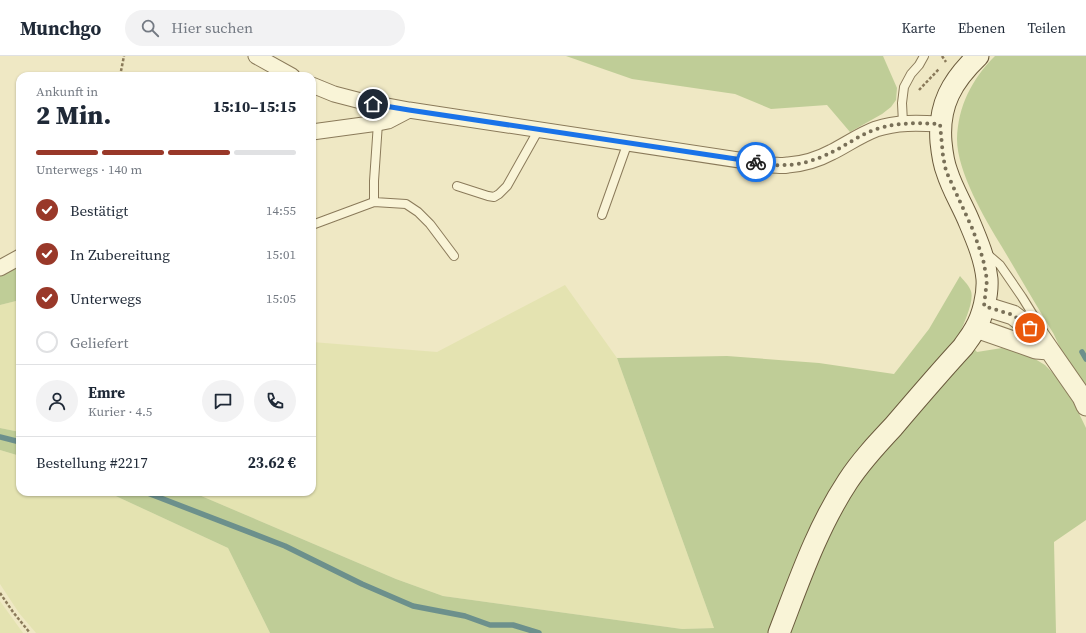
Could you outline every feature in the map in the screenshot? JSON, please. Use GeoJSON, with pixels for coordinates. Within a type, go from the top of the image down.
{"type":"FeatureCollection","features":[{"type":"Feature","properties":{"kind":"main road"},"geometry":{"type":"LineString","coordinates":[[779,633],[816,538],[830,510],[848,480],[865,458],[963,346],[976,328],[984,306],[987,280],[983,259],[980,248],[946,171],[942,151],[940,124],[944,103],[950,90],[962,73],[978,56]]}},
{"type":"Feature","properties":{"kind":"street"},"geometry":{"type":"LineString","coordinates":[[256,56],[285,72]]}},
{"type":"Feature","properties":{"kind":"street"},"geometry":{"type":"LineString","coordinates":[[316,87],[361,102],[772,165],[787,165],[816,159],[875,130],[903,123],[940,124]]}},
{"type":"Feature","properties":{"kind":"street"},"geometry":{"type":"LineString","coordinates":[[316,131],[388,121],[409,110]]}},
{"type":"Feature","properties":{"kind":"street"},"geometry":{"type":"LineString","coordinates":[[0,268],[16,259]]}},
{"type":"Feature","properties":{"kind":"street"},"geometry":{"type":"LineString","coordinates":[[984,306],[1013,315],[1039,335],[1082,397],[1086,406]]}},
{"type":"Feature","properties":{"kind":"street"},"geometry":{"type":"LineString","coordinates":[[976,328],[1052,354]]}},
{"type":"Feature","properties":{"kind":"lane"},"geometry":{"type":"LineString","coordinates":[[903,123],[902,103],[904,87],[924,56]]}},
{"type":"Feature","properties":{"kind":"lane"},"geometry":{"type":"LineString","coordinates":[[374,202],[378,123]]}},
{"type":"Feature","properties":{"kind":"lane"},"geometry":{"type":"LineString","coordinates":[[457,186],[488,196],[494,197],[499,194],[507,186],[539,129]]}},
{"type":"Feature","properties":{"kind":"lane"},"geometry":{"type":"LineString","coordinates":[[602,215],[628,142]]}},
{"type":"Feature","properties":{"kind":"lane"},"geometry":{"type":"LineString","coordinates":[[316,224],[374,202],[406,204],[418,212],[430,224],[454,256]]}},
{"type":"Feature","properties":{"kind":"lane"},"geometry":{"type":"LineString","coordinates":[[980,248],[1000,265],[1017,290],[1053,346],[1052,354]]}},
{"type":"Feature","properties":{"kind":"path"},"geometry":{"type":"LineString","coordinates":[[121,72],[124,56]]}},
{"type":"Feature","properties":{"kind":"path"},"geometry":{"type":"LineString","coordinates":[[942,56],[946,62],[949,59]]}},
{"type":"Feature","properties":{"kind":"path"},"geometry":{"type":"LineString","coordinates":[[916,94],[941,67]]}},
{"type":"Feature","properties":{"kind":"path"},"geometry":{"type":"LineString","coordinates":[[0,593],[30,633]]}},
{"type":"Feature","properties":{"kind":"green space"},"geometry":{"type":"Polygon","coordinates":[[[566,56],[883,56],[897,88],[896,100],[891,107],[882,114],[850,132],[827,105],[771,109],[735,94],[632,79],[566,56]]]}},
{"type":"Feature","properties":{"kind":"green space"},"geometry":{"type":"Polygon","coordinates":[[[995,56],[1086,56],[1086,391],[1065,357],[1052,331],[973,195],[958,152],[958,127],[963,104],[973,84],[995,56]]]}},
{"type":"Feature","properties":{"kind":"green space"},"geometry":{"type":"Polygon","coordinates":[[[16,267],[16,301],[0,305],[0,275],[16,267]]]}},
{"type":"Feature","properties":{"kind":"green space"},"geometry":{"type":"Polygon","coordinates":[[[960,276],[969,287],[972,298],[969,311],[960,333],[977,352],[1002,348],[1018,351],[1045,365],[1058,378],[1073,401],[1086,428],[1086,520],[1054,542],[1056,633],[270,633],[228,548],[116,496],[201,496],[396,579],[443,596],[682,629],[714,628],[617,358],[727,356],[819,363],[894,374],[929,329],[960,276]]]}},
{"type":"Feature","properties":{"kind":"green space"},"geometry":{"type":"Polygon","coordinates":[[[565,285],[617,358],[714,628],[682,629],[443,596],[396,579],[201,496],[316,496],[316,342],[437,352],[565,285]]]}},
{"type":"Feature","properties":{"kind":"green space"},"geometry":{"type":"Polygon","coordinates":[[[16,301],[16,431],[0,428],[0,305],[16,301]]]}},
{"type":"Feature","properties":{"kind":"green space"},"geometry":{"type":"Polygon","coordinates":[[[0,428],[16,431],[16,455],[0,450],[0,428]]]}},
{"type":"Feature","properties":{"kind":"green space"},"geometry":{"type":"Polygon","coordinates":[[[0,450],[16,455],[16,496],[116,496],[228,548],[270,633],[36,633],[19,613],[0,584],[0,450]]]}},
{"type":"Feature","properties":{"kind":"green space"},"geometry":{"type":"Polygon","coordinates":[[[0,601],[23,633],[0,633],[0,601]]]}},
{"type":"Feature","properties":{"kind":"waterway"},"geometry":{"type":"LineString","coordinates":[[1082,352],[1086,359]]}},
{"type":"Feature","properties":{"kind":"waterway"},"geometry":{"type":"LineString","coordinates":[[0,437],[16,441]]}},
{"type":"Feature","properties":{"kind":"waterway"},"geometry":{"type":"LineString","coordinates":[[155,496],[285,546],[362,584],[413,606],[465,616],[490,625],[513,625],[539,633]]}},
{"type":"Feature","properties":{"kind":"way so far"},"geometry":{"type":"LineString","coordinates":[[756,162],[772,165],[800,163],[816,159],[830,153],[875,130],[903,123],[940,124],[940,134],[946,171],[973,230],[983,259],[987,280],[984,306],[1013,315],[1030,328]]}},
{"type":"Feature","properties":{"kind":"route"},"geometry":{"type":"LineString","coordinates":[[373,104],[756,162]]}}]}
